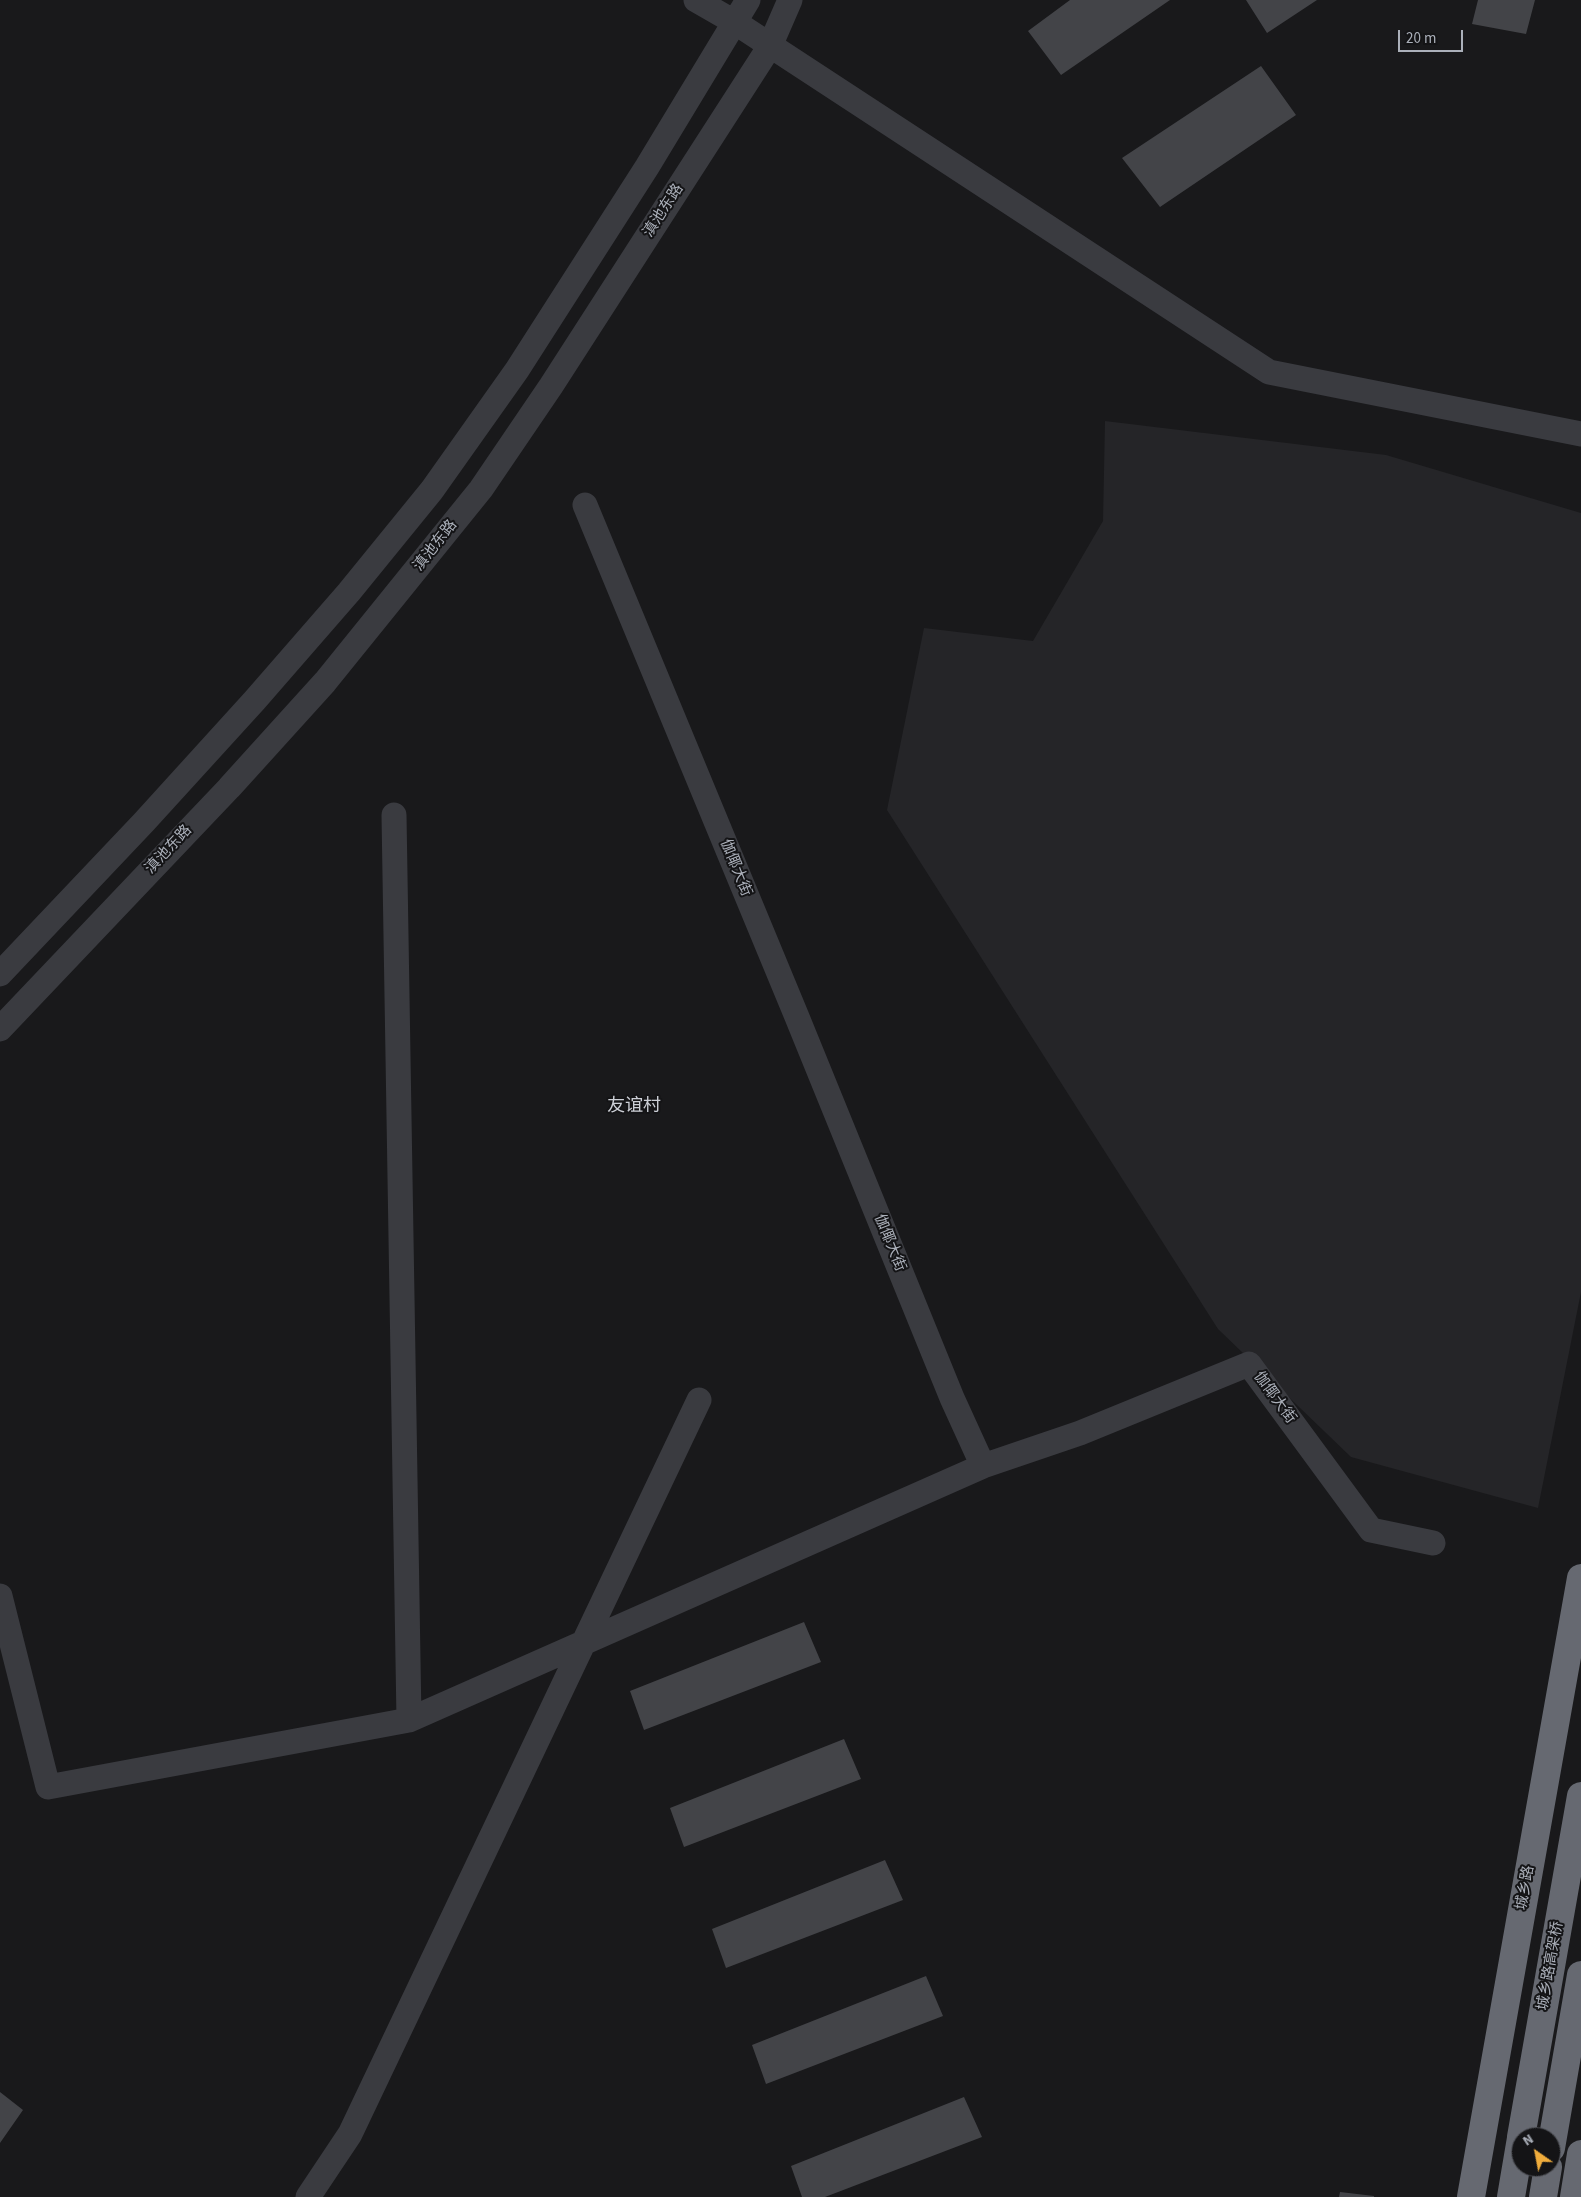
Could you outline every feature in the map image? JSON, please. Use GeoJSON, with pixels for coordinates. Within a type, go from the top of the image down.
{"type":"FeatureCollection","features":[{"type":"Feature","properties":{"kind":"highway","name":"城乡路"},"geometry":{"type":"LineString","coordinates":[[1471,2197],[1581,1578]]}},
{"type":"Feature","properties":{"kind":"highway","name":"城乡路高架桥"},"geometry":{"type":"LineString","coordinates":[[1523,2127],[1581,1796]]}},
{"type":"Feature","properties":{"kind":"highway","name":"城乡路高架桥"},"geometry":{"type":"LineString","coordinates":[[1555,2127],[1581,1975]]}},
{"type":"Feature","properties":{"kind":"highway"},"geometry":{"type":"LineString","coordinates":[[1574,2197],[1580,2166]]}},
{"type":"Feature","properties":{"kind":"highway","name":"城乡路高架桥"},"geometry":{"type":"LineString","coordinates":[[1510,2197],[1514,2177]]}},
{"type":"Feature","properties":{"kind":"highway"},"geometry":{"type":"LineString","coordinates":[[1542,2197],[1546,2177]]}},
{"type":"Feature","properties":{"kind":"street"},"geometry":{"type":"LineString","coordinates":[[696,0],[736,23],[1268,372],[1581,434]]}},
{"type":"Feature","properties":{"kind":"street"},"geometry":{"type":"LineString","coordinates":[[0,974],[144,822],[255,700],[349,592],[432,490],[517,370],[642,175],[736,23],[748,0]]}},
{"type":"Feature","properties":{"kind":"street","name":"滇池东路"},"geometry":{"type":"LineString","coordinates":[[0,1029],[228,788],[324,682],[481,489],[566,362],[770,46],[790,0]]}},
{"type":"Feature","properties":{"kind":"street","name":"伽倻大街"},"geometry":{"type":"LineString","coordinates":[[585,505],[790,999],[952,1398],[983,1466],[1080,1433],[1248,1364],[1371,1530],[1433,1543]]}},
{"type":"Feature","properties":{"kind":"street"},"geometry":{"type":"LineString","coordinates":[[394,815],[409,1720]]}},
{"type":"Feature","properties":{"kind":"street"},"geometry":{"type":"LineString","coordinates":[[308,2197],[350,2134],[699,1400]]}},
{"type":"Feature","properties":{"kind":"street"},"geometry":{"type":"LineString","coordinates":[[0,1596],[48,1787],[409,1720],[983,1466]]}},
{"type":"Feature","properties":{"kind":"shaded area"},"geometry":{"type":"Polygon","coordinates":[[[1105,421],[1386,455],[1581,513],[1581,1292],[1538,1508],[1351,1457],[1218,1329],[887,810],[924,628],[1033,641],[1103,521],[1105,421]]]}},
{"type":"Feature","properties":{"kind":"building"},"geometry":{"type":"Polygon","coordinates":[[[1070,0],[1170,0],[1061,75],[1028,31],[1070,0]]]}},
{"type":"Feature","properties":{"kind":"building"},"geometry":{"type":"Polygon","coordinates":[[[1246,0],[1317,0],[1267,33],[1246,0]]]}},
{"type":"Feature","properties":{"kind":"building"},"geometry":{"type":"Polygon","coordinates":[[[1478,0],[1535,0],[1526,34],[1472,24],[1478,0]]]}},
{"type":"Feature","properties":{"kind":"building"},"geometry":{"type":"Polygon","coordinates":[[[1261,66],[1296,115],[1160,207],[1122,158],[1261,66]]]}},
{"type":"Feature","properties":{"kind":"building"},"geometry":{"type":"Polygon","coordinates":[[[804,1622],[821,1662],[644,1730],[630,1691],[804,1622]]]}},
{"type":"Feature","properties":{"kind":"building"},"geometry":{"type":"Polygon","coordinates":[[[844,1739],[861,1779],[684,1847],[670,1808],[844,1739]]]}},
{"type":"Feature","properties":{"kind":"building"},"geometry":{"type":"Polygon","coordinates":[[[885,1860],[903,1900],[726,1968],[712,1929],[885,1860]]]}},
{"type":"Feature","properties":{"kind":"building"},"geometry":{"type":"Polygon","coordinates":[[[926,1976],[943,2016],[766,2084],[752,2045],[926,1976]]]}},
{"type":"Feature","properties":{"kind":"building"},"geometry":{"type":"Polygon","coordinates":[[[0,2092],[23,2110],[0,2143],[0,2092]]]}},
{"type":"Feature","properties":{"kind":"building"},"geometry":{"type":"Polygon","coordinates":[[[964,2097],[982,2137],[825,2197],[802,2197],[791,2166],[964,2097]]]}},
{"type":"Feature","properties":{"kind":"building"},"geometry":{"type":"Polygon","coordinates":[[[1340,2192],[1374,2196],[1374,2197],[1339,2197],[1340,2192]]]}},
{"type":"Feature","properties":{"kind":"district","name":"友谊村"},"geometry":{"type":"Point","coordinates":[634,1107]}}]}
